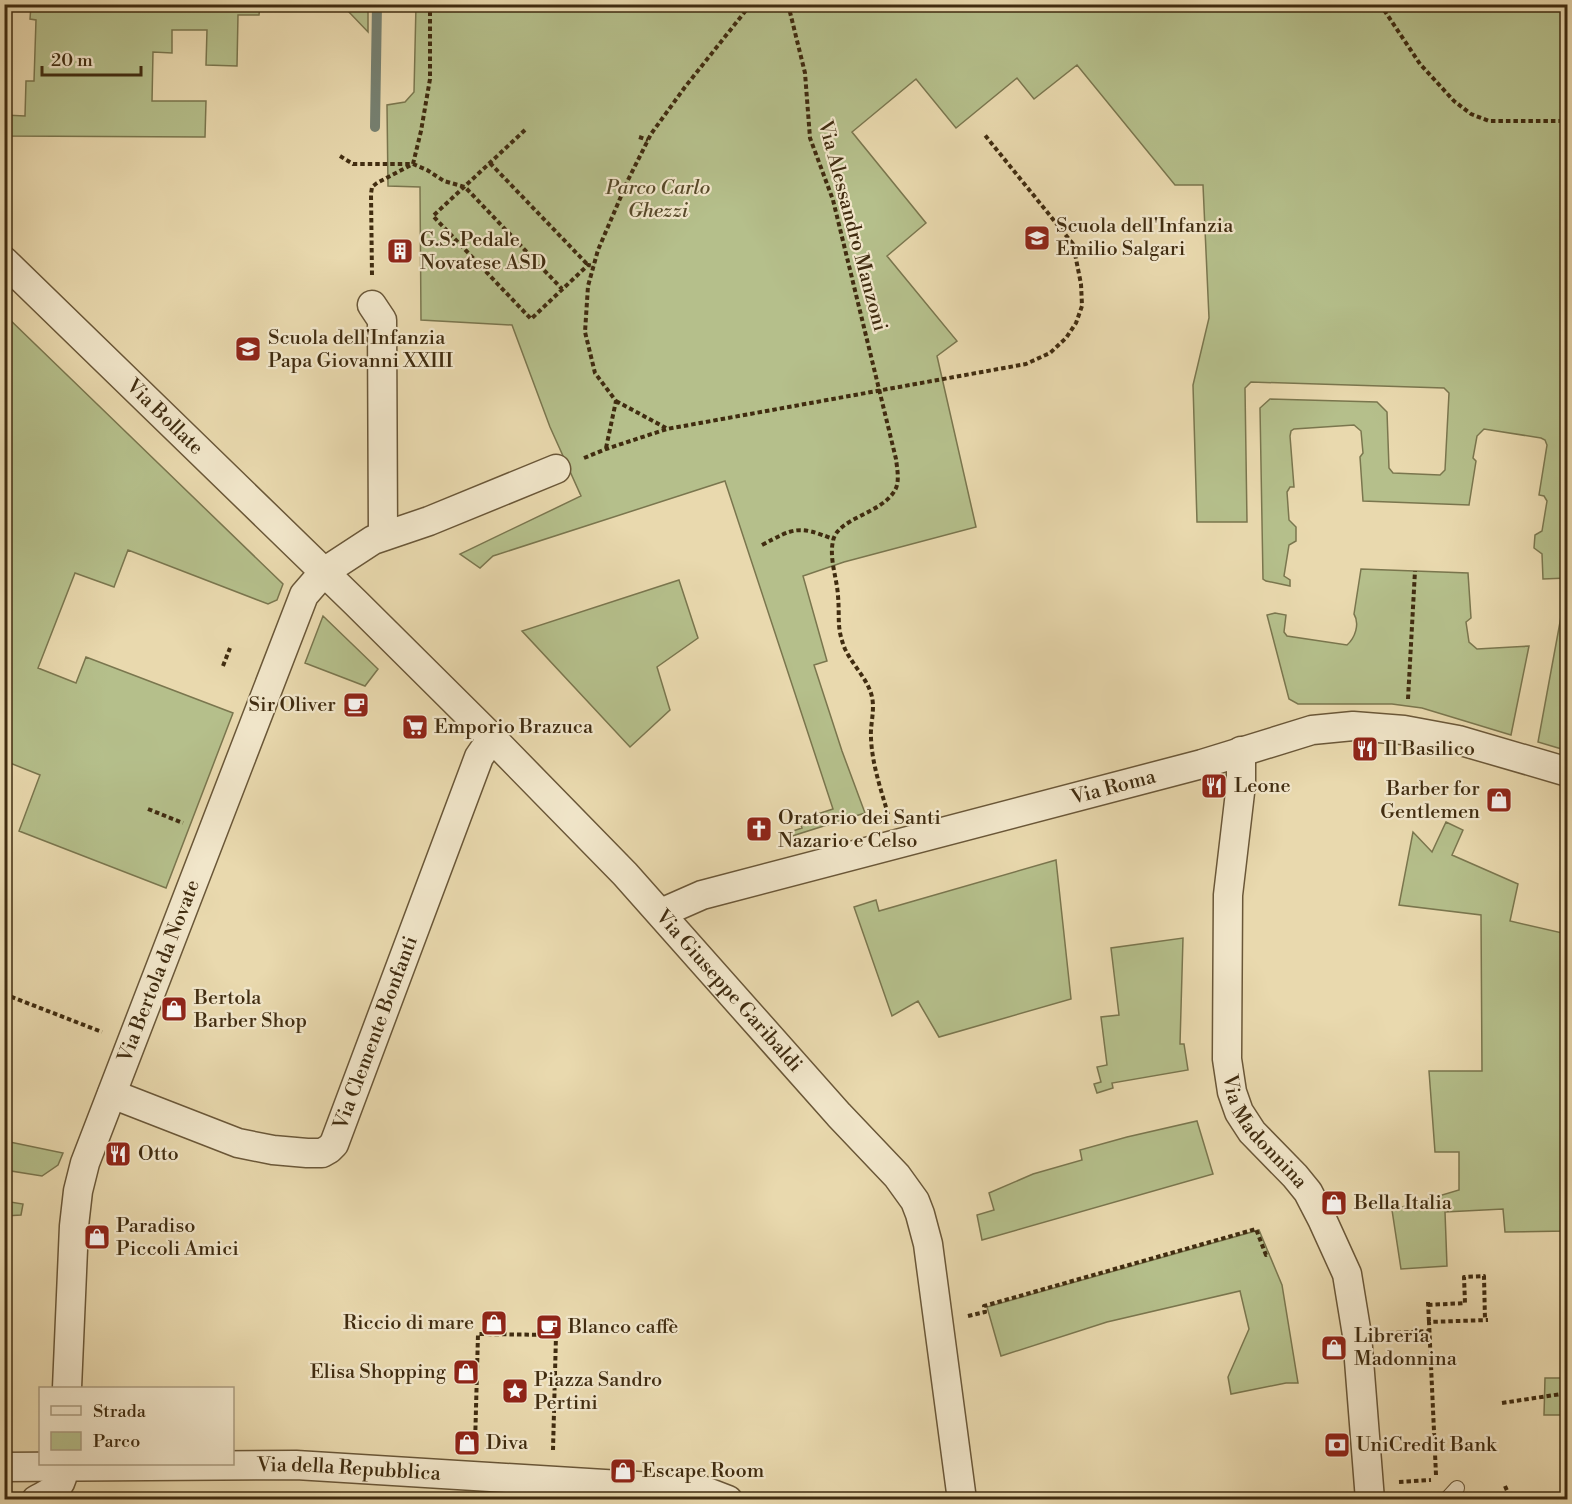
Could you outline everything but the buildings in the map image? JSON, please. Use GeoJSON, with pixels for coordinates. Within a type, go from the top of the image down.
{"type":"FeatureCollection","features":[{"type":"Feature","properties":{"kind":"street","name":"Via Bollate"},"geometry":{"type":"LineString","coordinates":[[4,261],[324,572]]}},
{"type":"Feature","properties":{"kind":"street"},"geometry":{"type":"LineString","coordinates":[[372,305],[382,320],[383,536]]}},
{"type":"Feature","properties":{"kind":"street","name":"Via Bertola da Novate"},"geometry":{"type":"LineString","coordinates":[[67,1387],[74,1226],[78,1191],[85,1163],[304,595],[324,572],[373,540],[429,521],[556,469]]}},
{"type":"Feature","properties":{"kind":"street","name":"Via Giuseppe Garibaldi"},"geometry":{"type":"LineString","coordinates":[[324,572],[492,738],[617,866],[897,1176],[915,1201],[928,1244],[962,1500]]}},
{"type":"Feature","properties":{"kind":"street","name":"Via Roma"},"geometry":{"type":"LineString","coordinates":[[661,913],[702,895],[1202,764],[1311,730],[1353,726],[1404,730],[1458,740],[1568,772]]}},
{"type":"Feature","properties":{"kind":"street","name":"Via Clemente Bonfanti"},"geometry":{"type":"LineString","coordinates":[[111,1094],[238,1143],[307,1153],[322,1153],[329,1149],[334,1144],[479,757],[492,738]]}},
{"type":"Feature","properties":{"kind":"street","name":"Via Madonnina"},"geometry":{"type":"LineString","coordinates":[[1240,751],[1241,784],[1228,906],[1227,1059],[1232,1092],[1239,1112],[1252,1132],[1308,1192],[1347,1274],[1357,1335],[1370,1500]]}},
{"type":"Feature","properties":{"kind":"street"},"geometry":{"type":"LineString","coordinates":[[36,1500],[61,1482],[64,1465]]}},
{"type":"Feature","properties":{"kind":"street","name":"Via della Repubblica"},"geometry":{"type":"LineString","coordinates":[[4,1467],[296,1465],[702,1490],[728,1500]]}},
{"type":"Feature","properties":{"kind":"lane"},"geometry":{"type":"LineString","coordinates":[[1446,1500],[1457,1488]]}},
{"type":"Feature","properties":{"kind":"path"},"geometry":{"type":"LineString","coordinates":[[372,305],[372,187],[413,164],[430,79],[430,4]]}},
{"type":"Feature","properties":{"kind":"path"},"geometry":{"type":"LineString","coordinates":[[667,429],[616,401],[595,373],[585,332],[588,286],[598,250],[648,140],[685,87],[751,4]]}},
{"type":"Feature","properties":{"kind":"path","name":"Via Alessandro Manzoni"},"geometry":{"type":"LineString","coordinates":[[788,4],[805,73],[810,138],[833,200],[898,475],[896,490],[880,507],[847,523],[838,530],[833,539]]}},
{"type":"Feature","properties":{"kind":"path"},"geometry":{"type":"LineString","coordinates":[[1380,4],[1420,64],[1454,101],[1471,114],[1490,121],[1568,121]]}},
{"type":"Feature","properties":{"kind":"path"},"geometry":{"type":"LineString","coordinates":[[525,130],[433,216],[531,319],[588,265]]}},
{"type":"Feature","properties":{"kind":"path"},"geometry":{"type":"LineString","coordinates":[[556,469],[606,449],[667,429],[1026,364],[1050,353],[1066,338],[1076,323],[1082,306],[1081,284],[1073,244],[984,134]]}},
{"type":"Feature","properties":{"kind":"path"},"geometry":{"type":"LineString","coordinates":[[639,137],[648,140]]}},
{"type":"Feature","properties":{"kind":"path"},"geometry":{"type":"LineString","coordinates":[[340,156],[353,164],[413,164],[444,181],[465,187],[562,288]]}},
{"type":"Feature","properties":{"kind":"path"},"geometry":{"type":"LineString","coordinates":[[490,163],[588,265],[594,266]]}},
{"type":"Feature","properties":{"kind":"path"},"geometry":{"type":"LineString","coordinates":[[606,449],[616,401]]}},
{"type":"Feature","properties":{"kind":"path"},"geometry":{"type":"LineString","coordinates":[[762,545],[784,533],[796,530],[810,531],[833,539],[833,566],[838,595],[838,629],[846,652],[867,684],[872,698],[871,738],[874,762],[896,844]]}},
{"type":"Feature","properties":{"kind":"path"},"geometry":{"type":"LineString","coordinates":[[1408,706],[1415,571]]}},
{"type":"Feature","properties":{"kind":"path"},"geometry":{"type":"LineString","coordinates":[[223,666],[230,648]]}},
{"type":"Feature","properties":{"kind":"path"},"geometry":{"type":"LineString","coordinates":[[148,809],[190,825]]}},
{"type":"Feature","properties":{"kind":"path"},"geometry":{"type":"LineString","coordinates":[[4,994],[109,1035]]}},
{"type":"Feature","properties":{"kind":"path"},"geometry":{"type":"LineString","coordinates":[[963,1317],[985,1312],[984,1306],[1256,1229],[1266,1254],[1269,1254]]}},
{"type":"Feature","properties":{"kind":"path"},"geometry":{"type":"LineString","coordinates":[[1395,1483],[1437,1480],[1428,1303],[1466,1303],[1464,1277],[1484,1276],[1487,1320],[1429,1322]]}},
{"type":"Feature","properties":{"kind":"path"},"geometry":{"type":"LineString","coordinates":[[1380,1334],[1429,1331]]}},
{"type":"Feature","properties":{"kind":"path"},"geometry":{"type":"LineString","coordinates":[[474,1476],[478,1334],[556,1335],[552,1481]]}},
{"type":"Feature","properties":{"kind":"path"},"geometry":{"type":"LineString","coordinates":[[1502,1403],[1568,1393]]}},
{"type":"Feature","properties":{"kind":"path"},"geometry":{"type":"LineString","coordinates":[[1505,1486],[1511,1500]]}},
{"type":"Feature","properties":{"kind":"green space"},"geometry":{"type":"Polygon","coordinates":[[[142,4],[260,5],[259,15],[238,15],[237,66],[206,65],[207,30],[172,30],[172,53],[153,52],[152,101],[206,101],[205,137],[5,136],[5,115],[25,116],[26,81],[34,81],[36,20],[30,19],[31,5],[142,7],[142,4]]]}},
{"type":"Feature","properties":{"kind":"green space"},"geometry":{"type":"Polygon","coordinates":[[[347,5],[368,5],[368,32],[347,10],[347,5]]]}},
{"type":"Feature","properties":{"kind":"green space","name":"Parco Carlo Ghezzi"},"geometry":{"type":"Polygon","coordinates":[[[416,5],[1567,5],[1567,578],[1543,579],[1542,554],[1534,548],[1535,535],[1542,531],[1547,501],[1544,496],[1539,495],[1547,445],[1545,440],[1484,429],[1477,436],[1473,458],[1476,461],[1469,505],[1363,501],[1361,431],[1354,425],[1291,431],[1294,487],[1290,487],[1287,492],[1289,520],[1296,527],[1296,541],[1289,545],[1284,576],[1290,580],[1290,586],[1263,579],[1260,408],[1270,399],[1377,402],[1387,412],[1389,468],[1393,473],[1440,475],[1445,470],[1449,393],[1444,388],[1251,382],[1245,388],[1247,522],[1197,522],[1193,385],[1209,318],[1203,185],[1175,185],[1077,65],[1034,99],[1017,78],[956,128],[916,79],[852,132],[926,223],[887,256],[957,341],[937,356],[976,527],[844,562],[803,576],[827,661],[814,665],[865,813],[792,836],[790,832],[802,828],[799,820],[833,809],[725,481],[493,556],[480,568],[460,554],[581,496],[550,427],[512,325],[421,320],[420,187],[388,186],[387,105],[405,102],[414,92],[416,5]]]}},
{"type":"Feature","properties":{"kind":"green space"},"geometry":{"type":"Polygon","coordinates":[[[5,315],[283,584],[277,600],[268,604],[128,550],[114,587],[75,573],[38,668],[76,683],[86,657],[233,713],[166,888],[19,831],[40,775],[5,761],[5,315]]]}},
{"type":"Feature","properties":{"kind":"green space"},"geometry":{"type":"Polygon","coordinates":[[[1361,569],[1468,573],[1471,618],[1466,622],[1469,642],[1477,649],[1529,646],[1511,735],[1422,708],[1392,704],[1298,704],[1289,699],[1267,615],[1275,613],[1286,615],[1284,632],[1287,636],[1347,645],[1356,631],[1357,622],[1354,614],[1361,569]]]}},
{"type":"Feature","properties":{"kind":"green space"},"geometry":{"type":"Polygon","coordinates":[[[679,580],[698,638],[657,667],[670,710],[630,747],[522,631],[679,580]]]}},
{"type":"Feature","properties":{"kind":"green space"},"geometry":{"type":"Polygon","coordinates":[[[1567,584],[1568,704],[1565,750],[1538,742],[1567,584]]]}},
{"type":"Feature","properties":{"kind":"green space"},"geometry":{"type":"Polygon","coordinates":[[[323,616],[378,669],[365,686],[305,663],[323,616]]]}},
{"type":"Feature","properties":{"kind":"green space"},"geometry":{"type":"Polygon","coordinates":[[[1446,822],[1463,830],[1452,855],[1518,884],[1510,921],[1567,934],[1568,1071],[1564,1072],[1565,1164],[1568,1165],[1567,1231],[1505,1232],[1503,1209],[1445,1212],[1447,1266],[1401,1269],[1392,1210],[1459,1190],[1459,1152],[1435,1152],[1429,1071],[1482,1071],[1481,915],[1399,905],[1413,832],[1432,852],[1446,822]]]}},
{"type":"Feature","properties":{"kind":"green space"},"geometry":{"type":"Polygon","coordinates":[[[1056,860],[1071,999],[939,1037],[918,1001],[892,1016],[854,907],[876,900],[879,911],[1056,860]]]}},
{"type":"Feature","properties":{"kind":"green space"},"geometry":{"type":"Polygon","coordinates":[[[1183,938],[1180,1044],[1184,1044],[1188,1070],[1112,1083],[1113,1088],[1097,1093],[1094,1084],[1101,1082],[1097,1067],[1107,1065],[1101,1017],[1119,1015],[1111,948],[1183,938]]]}},
{"type":"Feature","properties":{"kind":"green space"},"geometry":{"type":"Polygon","coordinates":[[[1197,1121],[1213,1174],[982,1240],[977,1215],[994,1210],[989,1193],[1033,1174],[1082,1160],[1080,1150],[1197,1121]]]}},
{"type":"Feature","properties":{"kind":"green space"},"geometry":{"type":"Polygon","coordinates":[[[5,1141],[63,1153],[58,1165],[42,1176],[5,1170],[5,1141]]]}},
{"type":"Feature","properties":{"kind":"green space"},"geometry":{"type":"Polygon","coordinates":[[[4,1201],[23,1204],[21,1215],[5,1216],[4,1201]]]}},
{"type":"Feature","properties":{"kind":"green space"},"geometry":{"type":"Polygon","coordinates":[[[1259,1230],[1282,1285],[1298,1383],[1286,1383],[1231,1394],[1228,1377],[1249,1329],[1240,1291],[1107,1322],[1001,1356],[987,1307],[1259,1230]]]}},
{"type":"Feature","properties":{"kind":"green space"},"geometry":{"type":"Polygon","coordinates":[[[1545,1378],[1567,1378],[1567,1415],[1544,1415],[1545,1378]]]}},
{"type":"Feature","properties":{"kind":"waterway"},"geometry":{"type":"LineString","coordinates":[[375,127],[377,4]]}},
{"type":"Feature","properties":{"kind":"place","name":"Scuola dell'Infanzia Emilio Salgari"},"geometry":{"type":"Point","coordinates":[1037,238]}},
{"type":"Feature","properties":{"kind":"place","name":"G.S. Pedale Novatese ASD"},"geometry":{"type":"Point","coordinates":[400,251]}},
{"type":"Feature","properties":{"kind":"place","name":"Scuola dell'Infanzia Papa Giovanni XXIII"},"geometry":{"type":"Point","coordinates":[248,349]}},
{"type":"Feature","properties":{"kind":"place","name":"Sir Oliver"},"geometry":{"type":"Point","coordinates":[356,705]}},
{"type":"Feature","properties":{"kind":"place","name":"Emporio Brazuca"},"geometry":{"type":"Point","coordinates":[415,727]}},
{"type":"Feature","properties":{"kind":"place","name":"Il Basilico"},"geometry":{"type":"Point","coordinates":[1365,749]}},
{"type":"Feature","properties":{"kind":"place","name":"Leone"},"geometry":{"type":"Point","coordinates":[1214,786]}},
{"type":"Feature","properties":{"kind":"place","name":"Barber for Gentlemen"},"geometry":{"type":"Point","coordinates":[1499,800]}},
{"type":"Feature","properties":{"kind":"place","name":"Oratorio dei Santi Nazario e Celso"},"geometry":{"type":"Point","coordinates":[759,829]}},
{"type":"Feature","properties":{"kind":"place","name":"Bertola Barber Shop"},"geometry":{"type":"Point","coordinates":[174,1009]}},
{"type":"Feature","properties":{"kind":"place","name":"Otto"},"geometry":{"type":"Point","coordinates":[118,1154]}},
{"type":"Feature","properties":{"kind":"place","name":"Bella Italia"},"geometry":{"type":"Point","coordinates":[1334,1203]}},
{"type":"Feature","properties":{"kind":"place","name":"Paradiso Piccoli Amici"},"geometry":{"type":"Point","coordinates":[97,1237]}},
{"type":"Feature","properties":{"kind":"place","name":"Riccio di mare"},"geometry":{"type":"Point","coordinates":[494,1323]}},
{"type":"Feature","properties":{"kind":"place","name":"Blanco caffè"},"geometry":{"type":"Point","coordinates":[549,1327]}},
{"type":"Feature","properties":{"kind":"place","name":"Libreria Madonnina"},"geometry":{"type":"Point","coordinates":[1334,1348]}},
{"type":"Feature","properties":{"kind":"place","name":"Elisa Shopping"},"geometry":{"type":"Point","coordinates":[466,1372]}},
{"type":"Feature","properties":{"kind":"place","name":"Piazza Sandro Pertini"},"geometry":{"type":"Point","coordinates":[515,1391]}},
{"type":"Feature","properties":{"kind":"place","name":"Diva"},"geometry":{"type":"Point","coordinates":[467,1443]}},
{"type":"Feature","properties":{"kind":"place","name":"UniCredit Bank"},"geometry":{"type":"Point","coordinates":[1337,1445]}},
{"type":"Feature","properties":{"kind":"place","name":"Escape Room"},"geometry":{"type":"Point","coordinates":[623,1471]}}]}
